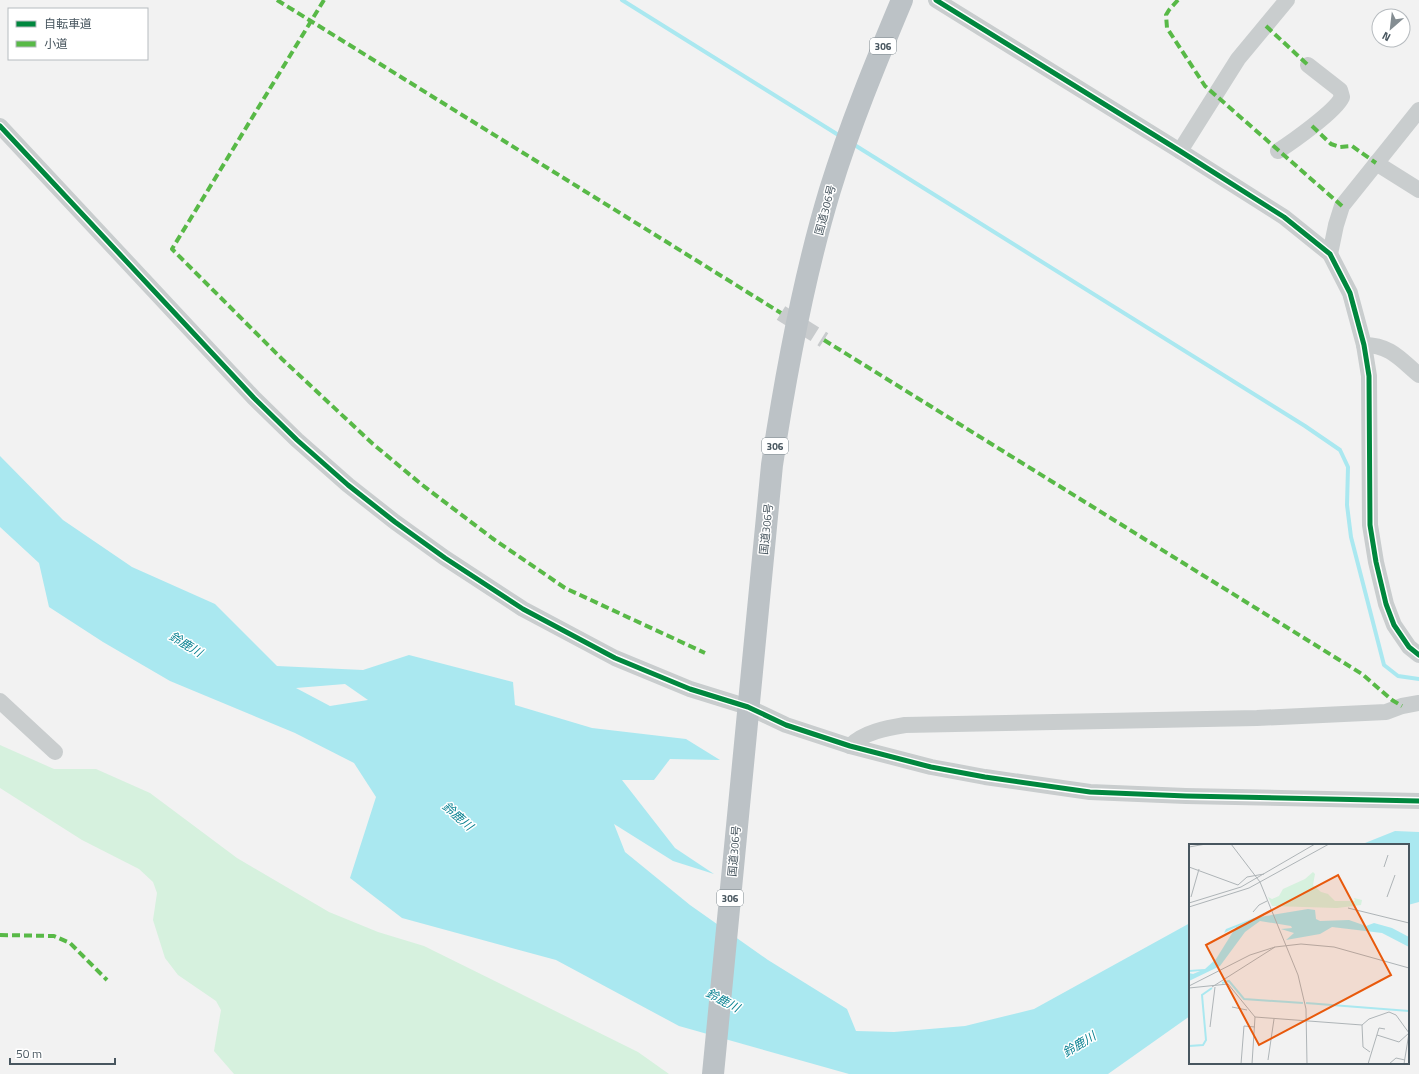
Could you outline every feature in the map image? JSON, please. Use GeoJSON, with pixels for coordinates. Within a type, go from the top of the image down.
{"type":"FeatureCollection","features":[{"type":"Feature","properties":{"kind":"highway","name":"国道306号"},"geometry":{"type":"LineString","coordinates":[[713,1074],[772,464],[780,413],[796,329],[830,189],[864,92],[902,0]]}},
{"type":"Feature","properties":{"kind":"street"},"geometry":{"type":"LineString","coordinates":[[936,0],[1284,217],[1330,254],[1350,293],[1364,345],[1369,376],[1370,525],[1376,562],[1386,604],[1394,625],[1409,647],[1419,655]]}},
{"type":"Feature","properties":{"kind":"street"},"geometry":{"type":"LineString","coordinates":[[1180,151],[1238,59],[1287,0]]}},
{"type":"Feature","properties":{"kind":"street"},"geometry":{"type":"LineString","coordinates":[[1278,151],[1340,103],[1342,98],[1340,90],[1308,65]]}},
{"type":"Feature","properties":{"kind":"street"},"geometry":{"type":"LineString","coordinates":[[1330,254],[1336,224],[1342,206],[1419,110]]}},
{"type":"Feature","properties":{"kind":"street"},"geometry":{"type":"LineString","coordinates":[[0,126],[254,398],[297,440],[348,485],[395,522],[445,558],[523,609],[615,658],[747,714],[850,746],[931,767],[985,777],[1090,792],[1186,796],[1419,801]]}},
{"type":"Feature","properties":{"kind":"street"},"geometry":{"type":"LineString","coordinates":[[1376,163],[1419,190]]}},
{"type":"Feature","properties":{"kind":"street"},"geometry":{"type":"LineString","coordinates":[[1364,345],[1379,345],[1388,350],[1419,374]]}},
{"type":"Feature","properties":{"kind":"street"},"geometry":{"type":"LineString","coordinates":[[0,701],[56,752]]}},
{"type":"Feature","properties":{"kind":"street"},"geometry":{"type":"LineString","coordinates":[[850,746],[858,738],[891,727],[905,725],[1257,718],[1386,712],[1402,706],[1419,703]]}},
{"type":"Feature","properties":{"kind":"green space"},"geometry":{"type":"Polygon","coordinates":[[[0,745],[54,769],[96,769],[150,793],[237,858],[329,912],[378,932],[424,946],[638,1052],[669,1074],[234,1074],[214,1051],[221,1010],[216,1001],[178,975],[165,958],[153,920],[157,893],[153,882],[139,869],[82,840],[0,788],[0,745]]]}},
{"type":"Feature","properties":{"kind":"water","name":"鈴鹿川"},"geometry":{"type":"Polygon","coordinates":[[[0,456],[63,520],[132,567],[215,604],[277,666],[363,670],[409,655],[513,682],[515,705],[592,728],[686,739],[720,760],[670,759],[654,780],[622,780],[675,848],[714,874],[673,861],[614,824],[625,852],[690,905],[768,960],[847,1009],[856,1031],[894,1032],[965,1026],[1034,1009],[1189,924],[1189,1017],[1108,1074],[849,1074],[679,1026],[556,960],[402,918],[350,878],[376,797],[354,763],[295,733],[170,681],[103,642],[49,607],[39,563],[0,527],[0,456]],[[345,684],[296,688],[330,706],[368,700],[345,684]]]}},
{"type":"Feature","properties":{"kind":"water"},"geometry":{"type":"Polygon","coordinates":[[[1395,831],[1419,832],[1419,902],[1409,905],[1409,844],[1362,844],[1395,831]]]}},
{"type":"Feature","properties":{"kind":"waterway"},"geometry":{"type":"LineString","coordinates":[[622,0],[840,136]]}},
{"type":"Feature","properties":{"kind":"waterway"},"geometry":{"type":"LineString","coordinates":[[853,144],[1305,426],[1340,450],[1348,467],[1347,505],[1351,537],[1384,665],[1398,676],[1419,679]]}},
{"type":"Feature","properties":{"kind":"tunnel"},"geometry":{"type":"LineString","coordinates":[[781,313],[824,340]]}},
{"type":"Feature","properties":{"kind":"marked path"},"geometry":{"type":"LineString","coordinates":[[277,0],[781,313]]}},
{"type":"Feature","properties":{"kind":"marked path"},"geometry":{"type":"LineString","coordinates":[[324,0],[172,249],[282,359],[373,444],[421,484],[492,538],[565,588],[705,653]]}},
{"type":"Feature","properties":{"kind":"marked path"},"geometry":{"type":"LineString","coordinates":[[1178,0],[1166,15],[1167,28],[1205,86],[1342,206]]}},
{"type":"Feature","properties":{"kind":"marked path"},"geometry":{"type":"LineString","coordinates":[[1266,26],[1308,65]]}},
{"type":"Feature","properties":{"kind":"marked path"},"geometry":{"type":"LineString","coordinates":[[1312,126],[1331,144],[1340,147],[1352,146],[1376,163]]}},
{"type":"Feature","properties":{"kind":"marked path"},"geometry":{"type":"LineString","coordinates":[[824,340],[1362,674],[1392,700],[1402,706]]}},
{"type":"Feature","properties":{"kind":"marked path"},"geometry":{"type":"LineString","coordinates":[[0,935],[54,936],[70,943],[107,980]]}},
{"type":"Feature","properties":{"kind":"cycle path"},"geometry":{"type":"LineString","coordinates":[[936,0],[1284,217],[1330,254],[1350,293],[1364,345],[1369,376],[1370,525],[1376,562],[1386,604],[1394,625],[1409,647],[1419,655]]}},
{"type":"Feature","properties":{"kind":"cycle path"},"geometry":{"type":"LineString","coordinates":[[0,126],[254,398],[297,440],[348,485],[395,522],[445,558],[523,609],[615,658],[690,689],[748,707],[786,725],[850,746],[931,767],[985,777],[1090,792],[1186,796],[1419,801]]}}]}
